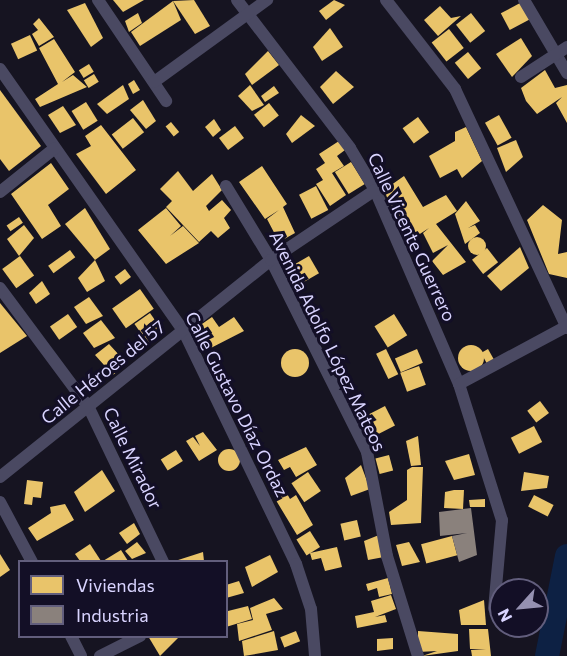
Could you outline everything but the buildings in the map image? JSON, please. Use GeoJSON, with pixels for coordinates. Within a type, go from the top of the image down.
{"type":"FeatureCollection","features":[{"type":"Feature","properties":{"kind":"street"},"geometry":{"type":"LineString","coordinates":[[98,0],[165,101]]}},
{"type":"Feature","properties":{"kind":"street","name":"Calle Vicente Guerrero"},"geometry":{"type":"LineString","coordinates":[[237,0],[249,12],[350,148],[375,190],[470,414],[502,520],[497,578]]}},
{"type":"Feature","properties":{"kind":"street"},"geometry":{"type":"LineString","coordinates":[[154,82],[267,0]]}},
{"type":"Feature","properties":{"kind":"street"},"geometry":{"type":"LineString","coordinates":[[386,0],[455,89],[567,326],[459,384]]}},
{"type":"Feature","properties":{"kind":"street"},"geometry":{"type":"LineString","coordinates":[[524,0],[562,50],[567,73]]}},
{"type":"Feature","properties":{"kind":"street"},"geometry":{"type":"LineString","coordinates":[[520,77],[562,50]]}},
{"type":"Feature","properties":{"kind":"street","name":"Calle Gustavo Díaz Ordaz"},"geometry":{"type":"LineString","coordinates":[[0,69],[183,330],[296,564],[311,609],[315,656]]}},
{"type":"Feature","properties":{"kind":"street"},"geometry":{"type":"LineString","coordinates":[[0,192],[55,148]]}},
{"type":"Feature","properties":{"kind":"street","name":"Avenida Adolfo López Mateos"},"geometry":{"type":"LineString","coordinates":[[226,186],[271,260],[367,452],[396,589],[418,656]]}},
{"type":"Feature","properties":{"kind":"street","name":"Calle Héroes del 57"},"geometry":{"type":"LineString","coordinates":[[0,477],[271,260],[375,190]]}},
{"type":"Feature","properties":{"kind":"street","name":"Calle Mirador"},"geometry":{"type":"LineString","coordinates":[[0,288],[89,408],[164,560]]}},
{"type":"Feature","properties":{"kind":"street"},"geometry":{"type":"LineString","coordinates":[[0,502],[31,560]]}},
{"type":"Feature","properties":{"kind":"street"},"geometry":{"type":"LineString","coordinates":[[72,638],[81,656]]}},
{"type":"Feature","properties":{"kind":"street"},"geometry":{"type":"LineString","coordinates":[[100,656],[136,639]]}},
{"type":"Feature","properties":{"kind":"street"},"geometry":{"type":"LineString","coordinates":[[123,656],[136,639]]}},
{"type":"Feature","properties":{"kind":"waterway"},"geometry":{"type":"LineString","coordinates":[[547,656],[567,556]]}}]}
